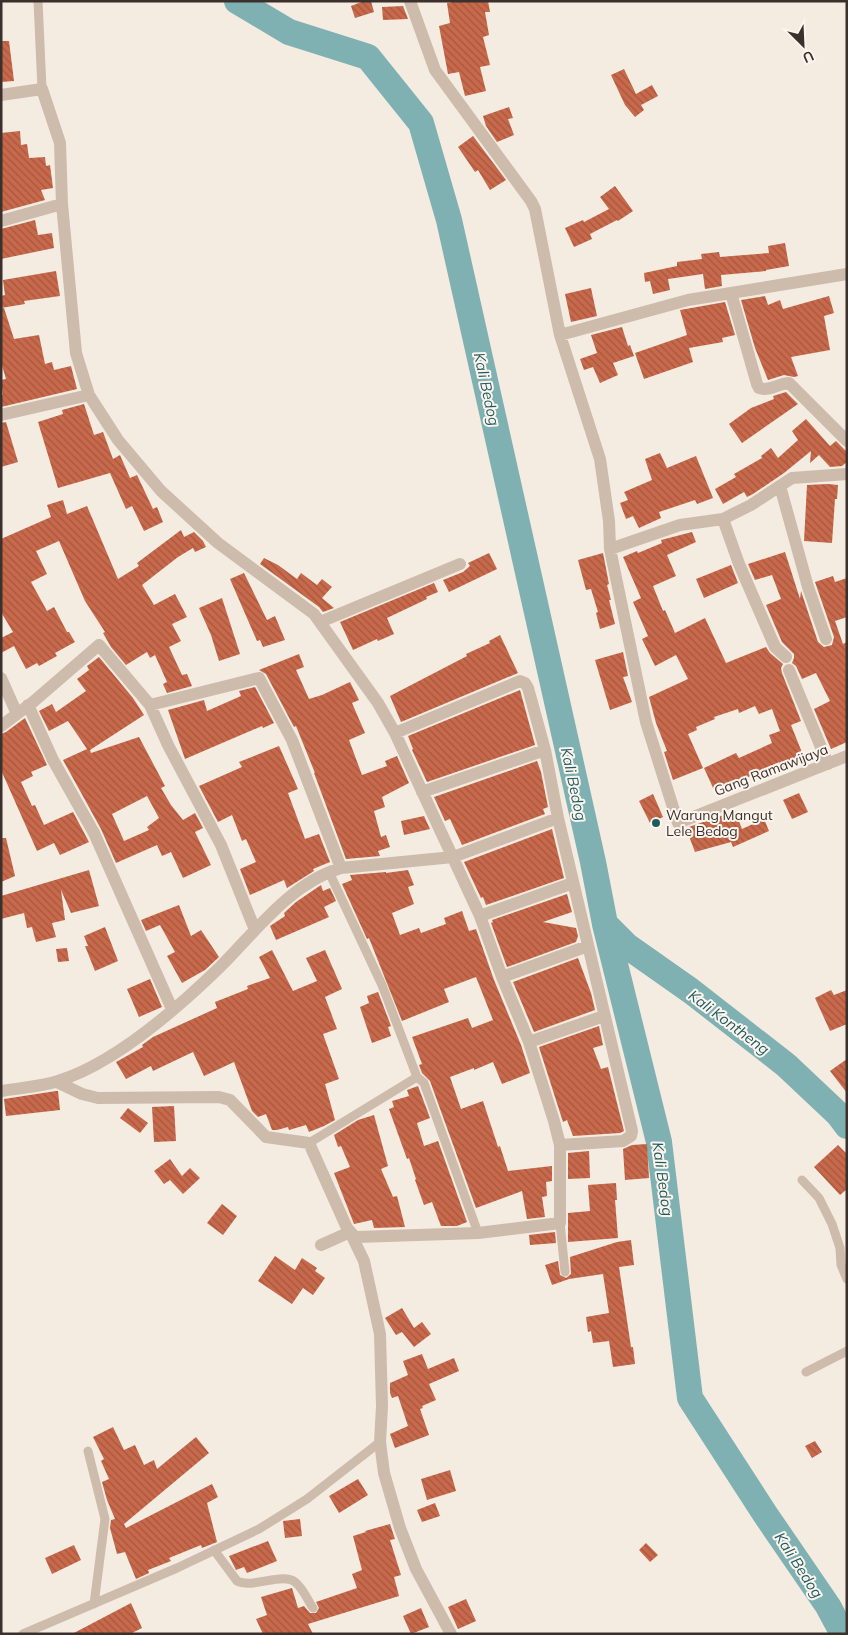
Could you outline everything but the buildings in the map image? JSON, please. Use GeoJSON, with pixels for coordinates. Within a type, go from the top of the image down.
{"type":"FeatureCollection","features":[{"type":"Feature","properties":{"kind":"street"},"geometry":{"type":"LineString","coordinates":[[410,1],[435,70],[535,209],[560,334],[600,459],[609,521],[610,549],[680,525],[723,519],[751,505],[792,478],[847,474]]}},
{"type":"Feature","properties":{"kind":"street"},"geometry":{"type":"LineString","coordinates":[[1,95],[42,89],[60,143],[62,204],[76,353],[89,395],[118,440],[161,491],[218,544],[314,614],[378,703],[395,734],[480,916],[502,977],[530,1042],[560,1145],[560,1223],[478,1233],[357,1236],[350,1232]]}},
{"type":"Feature","properties":{"kind":"street"},"geometry":{"type":"LineString","coordinates":[[1,221],[62,204]]}},
{"type":"Feature","properties":{"kind":"street"},"geometry":{"type":"LineString","coordinates":[[560,334],[669,304],[847,274]]}},
{"type":"Feature","properties":{"kind":"street"},"geometry":{"type":"LineString","coordinates":[[732,293],[757,384],[760,388],[767,389],[782,383],[789,384],[847,441]]}},
{"type":"Feature","properties":{"kind":"street"},"geometry":{"type":"LineString","coordinates":[[1,415],[89,395]]}},
{"type":"Feature","properties":{"kind":"street"},"geometry":{"type":"LineString","coordinates":[[780,486],[808,587],[826,639]]}},
{"type":"Feature","properties":{"kind":"street"},"geometry":{"type":"LineString","coordinates":[[723,519],[739,564],[775,648],[786,657]]}},
{"type":"Feature","properties":{"kind":"street","name":"Gang Ramawijaya"},"geometry":{"type":"LineString","coordinates":[[610,549],[646,722],[678,823],[847,756]]}},
{"type":"Feature","properties":{"kind":"street"},"geometry":{"type":"LineString","coordinates":[[320,622],[460,564]]}},
{"type":"Feature","properties":{"kind":"street"},"geometry":{"type":"LineString","coordinates":[[1,726],[99,645],[150,705],[168,746],[221,845],[255,930]]}},
{"type":"Feature","properties":{"kind":"street"},"geometry":{"type":"LineString","coordinates":[[789,670],[828,764]]}},
{"type":"Feature","properties":{"kind":"street"},"geometry":{"type":"LineString","coordinates":[[1,678],[17,714]]}},
{"type":"Feature","properties":{"kind":"street"},"geometry":{"type":"LineString","coordinates":[[150,705],[259,678],[292,740],[335,870]]}},
{"type":"Feature","properties":{"kind":"street"},"geometry":{"type":"LineString","coordinates":[[395,734],[520,681],[525,683],[528,688],[545,750],[558,818],[632,1131],[631,1136],[623,1140],[560,1145]]}},
{"type":"Feature","properties":{"kind":"street"},"geometry":{"type":"LineString","coordinates":[[28,705],[54,760],[94,833],[172,1009]]}},
{"type":"Feature","properties":{"kind":"street"},"geometry":{"type":"LineString","coordinates":[[422,792],[545,750]]}},
{"type":"Feature","properties":{"kind":"street"},"geometry":{"type":"LineString","coordinates":[[1,1091],[57,1082],[89,1068],[116,1052],[144,1032],[222,965],[270,913],[295,893],[335,870],[453,857],[558,818]]}},
{"type":"Feature","properties":{"kind":"street"},"geometry":{"type":"LineString","coordinates":[[480,916],[573,882]]}},
{"type":"Feature","properties":{"kind":"street"},"geometry":{"type":"LineString","coordinates":[[502,977],[588,946]]}},
{"type":"Feature","properties":{"kind":"street"},"geometry":{"type":"LineString","coordinates":[[530,1042],[604,1016]]}},
{"type":"Feature","properties":{"kind":"street"},"geometry":{"type":"LineString","coordinates":[[57,1082],[82,1094],[98,1098],[224,1097],[230,1100],[266,1136],[309,1143],[364,1261],[380,1334],[382,1406],[380,1442],[384,1473],[400,1528],[416,1569],[451,1634]]}},
{"type":"Feature","properties":{"kind":"street"},"geometry":{"type":"LineString","coordinates":[[321,1245],[350,1232]]}},
{"type":"Feature","properties":{"kind":"lane"},"geometry":{"type":"LineString","coordinates":[[38,1],[42,89]]}},
{"type":"Feature","properties":{"kind":"lane"},"geometry":{"type":"LineString","coordinates":[[335,870],[417,1076],[424,1083],[478,1233]]}},
{"type":"Feature","properties":{"kind":"lane"},"geometry":{"type":"LineString","coordinates":[[309,1143],[417,1076]]}},
{"type":"Feature","properties":{"kind":"lane"},"geometry":{"type":"LineString","coordinates":[[802,1180],[819,1198],[832,1224],[840,1248],[841,1265],[847,1279]]}},
{"type":"Feature","properties":{"kind":"lane"},"geometry":{"type":"LineString","coordinates":[[560,1223],[565,1272]]}},
{"type":"Feature","properties":{"kind":"lane"},"geometry":{"type":"LineString","coordinates":[[806,1372],[847,1351]]}},
{"type":"Feature","properties":{"kind":"lane"},"geometry":{"type":"LineString","coordinates":[[23,1634],[259,1529],[307,1499],[380,1442]]}},
{"type":"Feature","properties":{"kind":"lane"},"geometry":{"type":"LineString","coordinates":[[88,1451],[105,1518],[94,1604]]}},
{"type":"Feature","properties":{"kind":"lane"},"geometry":{"type":"LineString","coordinates":[[214,1550],[237,1581],[245,1584],[289,1580],[295,1582],[313,1608]]}},
{"type":"Feature","properties":{"kind":"waterway","name":"Kali Bedog"},"geometry":{"type":"LineString","coordinates":[[237,1],[289,32],[368,57],[421,123],[449,220],[593,862],[605,924],[659,1142],[690,1398],[765,1514],[828,1606],[843,1634]]}},
{"type":"Feature","properties":{"kind":"waterway","name":"Kali Kontheng"},"geometry":{"type":"LineString","coordinates":[[605,924],[627,946],[691,991],[786,1065],[838,1114],[847,1126]]}},
{"type":"Feature","properties":{"kind":"place","name":"Warung Mangut Lele Bedog"},"geometry":{"type":"Point","coordinates":[656,823]}}]}
